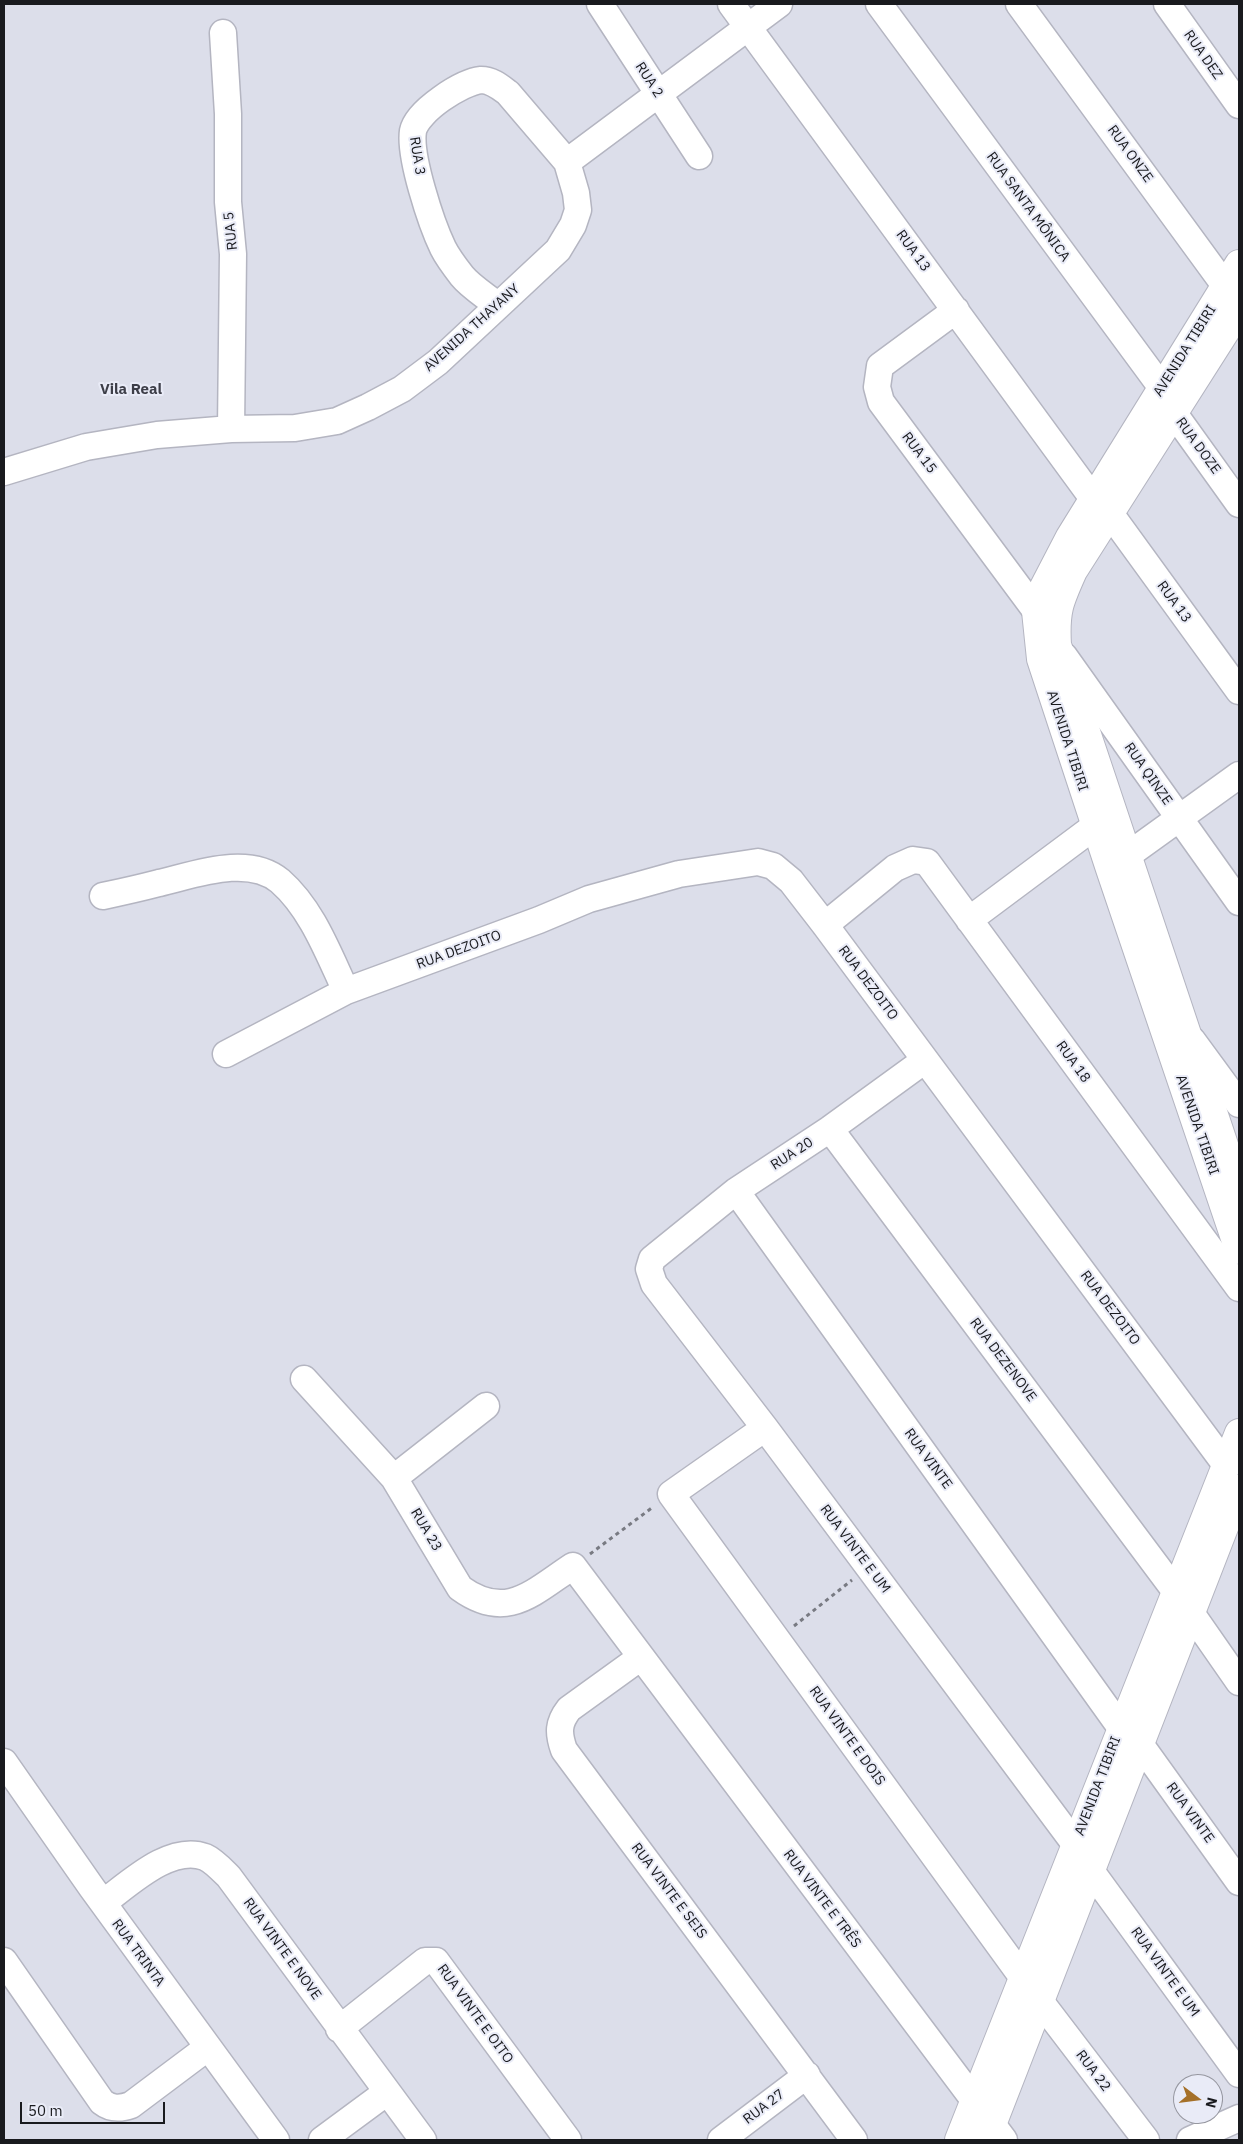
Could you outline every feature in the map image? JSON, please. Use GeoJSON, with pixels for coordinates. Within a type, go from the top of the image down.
{"type":"FeatureCollection","features":[{"type":"Feature","properties":{"kind":"main road","name":"AVENIDA TIBIRI"},"geometry":{"type":"LineString","coordinates":[[1235,284],[1168,400],[1102,506],[1060,601],[1055,621],[1057,645],[1119,862],[1239,1250]]}},
{"type":"Feature","properties":{"kind":"main road","name":"AVENIDA TIBIRI"},"geometry":{"type":"LineString","coordinates":[[1168,400],[1239,310]]}},
{"type":"Feature","properties":{"kind":"main road","name":"AVENIDA TIBIRI"},"geometry":{"type":"LineString","coordinates":[[1102,506],[1070,537],[1047,580],[1036,611],[1040,659],[1095,826],[1119,862],[1186,1031],[1239,1190]]}},
{"type":"Feature","properties":{"kind":"main road","name":"AVENIDA TIBIRI"},"geometry":{"type":"LineString","coordinates":[[1184,1603],[1226,1465],[1239,1433]]}},
{"type":"Feature","properties":{"kind":"main road","name":"AVENIDA TIBIRI"},"geometry":{"type":"LineString","coordinates":[[994,2135],[1040,2001],[1091,1871],[1131,1736],[1184,1603],[1239,1489]]}},
{"type":"Feature","properties":{"kind":"main road","name":"AVENIDA TIBIRI"},"geometry":{"type":"LineString","coordinates":[[959,2140],[1075,1844],[1131,1736]]}},
{"type":"Feature","properties":{"kind":"street","name":"RUA 2"},"geometry":{"type":"LineString","coordinates":[[600,4],[699,156]]}},
{"type":"Feature","properties":{"kind":"street","name":"RUA 13"},"geometry":{"type":"LineString","coordinates":[[731,4],[1239,691]]}},
{"type":"Feature","properties":{"kind":"street"},"geometry":{"type":"LineString","coordinates":[[567,162],[657,93],[779,4]]}},
{"type":"Feature","properties":{"kind":"street","name":"RUA SANTA MÔNICA"},"geometry":{"type":"LineString","coordinates":[[879,4],[1168,400]]}},
{"type":"Feature","properties":{"kind":"street","name":"RUA ONZE"},"geometry":{"type":"LineString","coordinates":[[1019,4],[1235,284]]}},
{"type":"Feature","properties":{"kind":"street","name":"RUA DEZ"},"geometry":{"type":"LineString","coordinates":[[1168,4],[1239,105]]}},
{"type":"Feature","properties":{"kind":"street","name":"RUA 5"},"geometry":{"type":"LineString","coordinates":[[223,33],[228,114],[228,202],[233,254],[231,429]]}},
{"type":"Feature","properties":{"kind":"street","name":"RUA 3"},"geometry":{"type":"LineString","coordinates":[[497,305],[463,278],[443,247],[424,197],[413,150],[414,126],[422,114],[443,98],[480,80],[488,81],[498,85],[508,93],[567,162]]}},
{"type":"Feature","properties":{"kind":"street","name":"AVENIDA THAYANY"},"geometry":{"type":"LineString","coordinates":[[4,472],[86,447],[157,435],[231,429],[295,428],[337,421],[368,407],[402,388],[438,362],[558,250],[573,225],[578,210],[576,192],[567,162]]}},
{"type":"Feature","properties":{"kind":"street","name":"RUA 15"},"geometry":{"type":"LineString","coordinates":[[956,310],[880,366],[877,388],[881,402],[1036,611]]}},
{"type":"Feature","properties":{"kind":"street","name":"RUA DOZE"},"geometry":{"type":"LineString","coordinates":[[1168,400],[1239,504]]}},
{"type":"Feature","properties":{"kind":"street","name":"RUA QINZE"},"geometry":{"type":"LineString","coordinates":[[1057,645],[1239,902]]}},
{"type":"Feature","properties":{"kind":"street"},"geometry":{"type":"LineString","coordinates":[[1119,862],[1239,774]]}},
{"type":"Feature","properties":{"kind":"street"},"geometry":{"type":"LineString","coordinates":[[969,920],[1095,826]]}},
{"type":"Feature","properties":{"kind":"street","name":"RUA 18"},"geometry":{"type":"LineString","coordinates":[[826,925],[895,868],[913,860],[927,862],[1239,1288]]}},
{"type":"Feature","properties":{"kind":"street","name":"RUA DEZOITO"},"geometry":{"type":"LineString","coordinates":[[226,1054],[346,991],[539,920],[589,899],[679,874],[758,862],[773,866],[792,881],[826,925],[1226,1465]]}},
{"type":"Feature","properties":{"kind":"street"},"geometry":{"type":"LineString","coordinates":[[103,896],[212,870],[234,868],[268,874],[279,880],[299,902],[326,947],[346,991]]}},
{"type":"Feature","properties":{"kind":"street"},"geometry":{"type":"LineString","coordinates":[[1186,1031],[1239,1104]]}},
{"type":"Feature","properties":{"kind":"street","name":"RUA 20"},"geometry":{"type":"LineString","coordinates":[[660,1252],[736,1191],[830,1129],[926,1060]]}},
{"type":"Feature","properties":{"kind":"street","name":"RUA DEZENOVE"},"geometry":{"type":"LineString","coordinates":[[830,1129],[1184,1603],[1239,1682]]}},
{"type":"Feature","properties":{"kind":"street","name":"RUA VINTE"},"geometry":{"type":"LineString","coordinates":[[736,1191],[1239,1882]]}},
{"type":"Feature","properties":{"kind":"street","name":"RUA VINTE E UM"},"geometry":{"type":"LineString","coordinates":[[660,1252],[652,1259],[650,1264],[654,1284],[765,1428],[1075,1844]]}},
{"type":"Feature","properties":{"kind":"street","name":"RUA 23"},"geometry":{"type":"LineString","coordinates":[[304,1379],[394,1478],[460,1588],[483,1602],[509,1603],[526,1596],[573,1566]]}},
{"type":"Feature","properties":{"kind":"street"},"geometry":{"type":"LineString","coordinates":[[394,1478],[486,1406]]}},
{"type":"Feature","properties":{"kind":"street"},"geometry":{"type":"LineString","coordinates":[[671,1494],[765,1428]]}},
{"type":"Feature","properties":{"kind":"street","name":"RUA VINTE E DOIS"},"geometry":{"type":"LineString","coordinates":[[671,1494],[1023,1978]]}},
{"type":"Feature","properties":{"kind":"street"},"geometry":{"type":"LineString","coordinates":[[573,1566],[641,1657]]}},
{"type":"Feature","properties":{"kind":"street","name":"RUA VINTE E SEIS"},"geometry":{"type":"LineString","coordinates":[[641,1657],[569,1709],[562,1718],[559,1728],[564,1750],[854,2140]]}},
{"type":"Feature","properties":{"kind":"street","name":"RUA VINTE E TRÊS"},"geometry":{"type":"LineString","coordinates":[[641,1657],[973,2101],[994,2135]]}},
{"type":"Feature","properties":{"kind":"street","name":"RUA TRINTA"},"geometry":{"type":"LineString","coordinates":[[4,1762],[207,2048],[276,2140]]}},
{"type":"Feature","properties":{"kind":"street","name":"RUA VINTE E NOVE"},"geometry":{"type":"LineString","coordinates":[[103,1903],[153,1867],[175,1856],[189,1854],[206,1857],[219,1866],[423,2140]]}},
{"type":"Feature","properties":{"kind":"street","name":"RUA VINTE E UM"},"geometry":{"type":"LineString","coordinates":[[1091,1871],[1239,2074]]}},
{"type":"Feature","properties":{"kind":"street"},"geometry":{"type":"LineString","coordinates":[[4,1961],[102,2102],[108,2107],[122,2108],[131,2105],[207,2048]]}},
{"type":"Feature","properties":{"kind":"street","name":"RUA VINTE E OITO"},"geometry":{"type":"LineString","coordinates":[[339,2029],[425,1961],[436,1961],[568,2140]]}},
{"type":"Feature","properties":{"kind":"street","name":"RUA 22"},"geometry":{"type":"LineString","coordinates":[[1040,2001],[1146,2140]]}},
{"type":"Feature","properties":{"kind":"street","name":"RUA 27"},"geometry":{"type":"LineString","coordinates":[[721,2140],[807,2075]]}},
{"type":"Feature","properties":{"kind":"street"},"geometry":{"type":"LineString","coordinates":[[322,2140],[387,2092]]}},
{"type":"Feature","properties":{"kind":"street"},"geometry":{"type":"LineString","coordinates":[[1190,2140],[1239,2118]]}},
{"type":"Feature","properties":{"kind":"path"},"geometry":{"type":"LineString","coordinates":[[573,1566],[671,1494]]}},
{"type":"Feature","properties":{"kind":"path"},"geometry":{"type":"LineString","coordinates":[[777,1640],[868,1567]]}},
{"type":"Feature","properties":{"kind":"district","name":"Vila Real"},"geometry":{"type":"Point","coordinates":[131,390]}}]}
